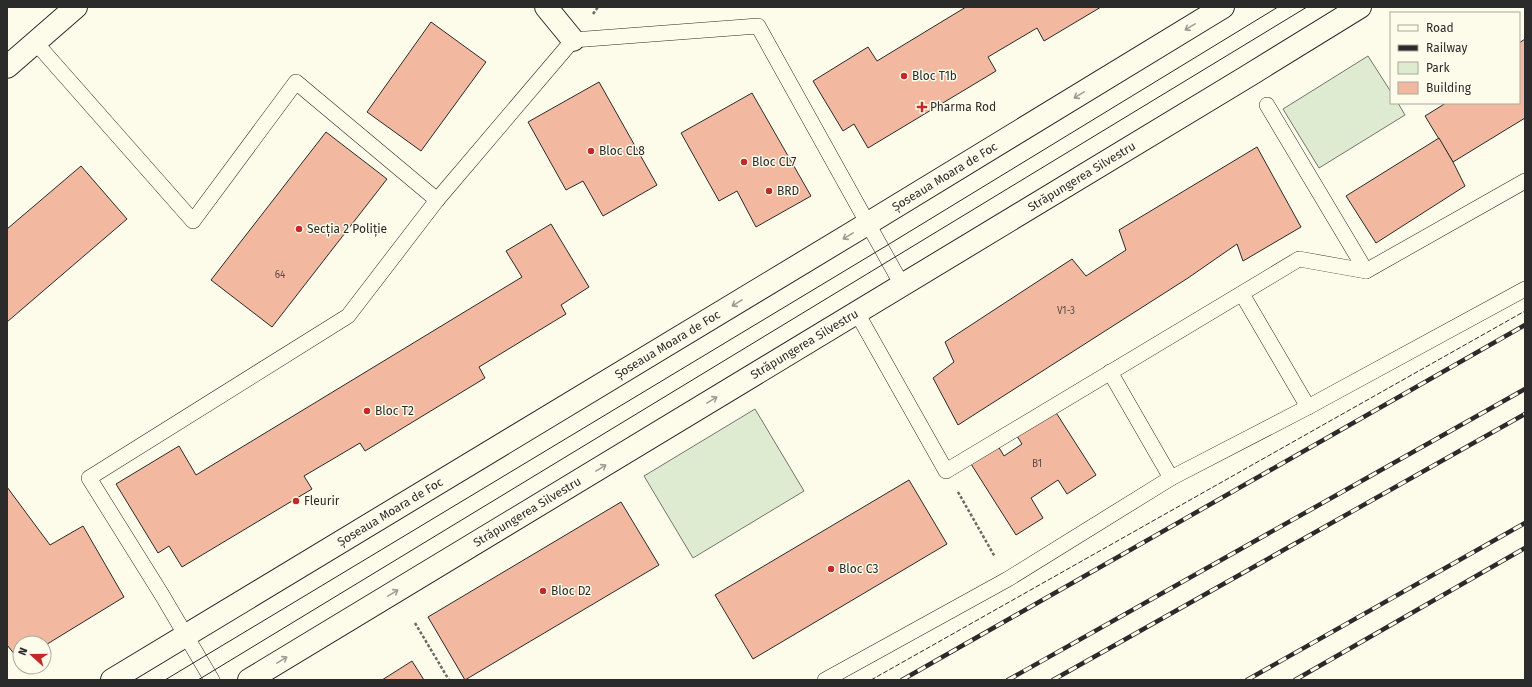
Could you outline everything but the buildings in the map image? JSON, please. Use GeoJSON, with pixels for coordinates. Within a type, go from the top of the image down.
{"type":"FeatureCollection","features":[{"type":"Feature","properties":{"kind":"main road"},"geometry":{"type":"LineString","coordinates":[[7,67],[76,7]]}},
{"type":"Feature","properties":{"kind":"main road"},"geometry":{"type":"LineString","coordinates":[[546,7],[574,40]]}},
{"type":"Feature","properties":{"kind":"main road","name":"Șoseaua Moara de Foc"},"geometry":{"type":"LineString","coordinates":[[112,680],[1223,7]]}},
{"type":"Feature","properties":{"kind":"main road","name":"Străpungerea Silvestru"},"geometry":{"type":"LineString","coordinates":[[249,680],[1360,7]]}},
{"type":"Feature","properties":{"kind":"lane"},"geometry":{"type":"LineString","coordinates":[[212,680],[162,595],[89,478],[348,316],[437,200],[574,40],[758,26],[902,285]]}},
{"type":"Feature","properties":{"kind":"lane"},"geometry":{"type":"LineString","coordinates":[[36,43],[193,221],[296,82],[437,200]]}},
{"type":"Feature","properties":{"kind":"lane"},"geometry":{"type":"LineString","coordinates":[[1266,105],[1366,271]]}},
{"type":"Feature","properties":{"kind":"lane"},"geometry":{"type":"LineString","coordinates":[[856,313],[946,471],[1299,259],[1366,271],[1525,181]]}},
{"type":"Feature","properties":{"kind":"lane"},"geometry":{"type":"LineString","coordinates":[[825,680],[1008,579],[1171,478],[1308,407],[1525,289]]}},
{"type":"Feature","properties":{"kind":"lane"},"geometry":{"type":"LineString","coordinates":[[1242,294],[1308,407]]}},
{"type":"Feature","properties":{"kind":"lane"},"geometry":{"type":"LineString","coordinates":[[1110,372],[1171,478]]}},
{"type":"Feature","properties":{"kind":"path"},"geometry":{"type":"LineString","coordinates":[[946,471],[1008,579]]}},
{"type":"Feature","properties":{"kind":"path"},"geometry":{"type":"LineString","coordinates":[[415,623],[449,680]]}},
{"type":"Feature","properties":{"kind":"green space"},"geometry":{"type":"Polygon","coordinates":[[[1368,56],[1390,90],[1390,104],[1399,104],[1405,115],[1319,168],[1283,109],[1368,56]]]}},
{"type":"Feature","properties":{"kind":"green space"},"geometry":{"type":"Polygon","coordinates":[[[755,409],[804,491],[693,558],[644,476],[755,409]]]}},
{"type":"Feature","properties":{"kind":"tram line"},"geometry":{"type":"LineString","coordinates":[[165,680],[881,249],[1278,7]]}},
{"type":"Feature","properties":{"kind":"tram line"},"geometry":{"type":"LineString","coordinates":[[198,680],[1307,7]]}},
{"type":"Feature","properties":{"kind":"railway"},"geometry":{"type":"LineString","coordinates":[[902,680],[1525,325]]}},
{"type":"Feature","properties":{"kind":"railway"},"geometry":{"type":"LineString","coordinates":[[1008,680],[1525,389]]}},
{"type":"Feature","properties":{"kind":"railway"},"geometry":{"type":"LineString","coordinates":[[1053,680],[1525,414]]}},
{"type":"Feature","properties":{"kind":"railway"},"geometry":{"type":"LineString","coordinates":[[1247,680],[1525,523]]}},
{"type":"Feature","properties":{"kind":"railway"},"geometry":{"type":"LineString","coordinates":[[1295,680],[1525,548]]}},
{"type":"Feature","properties":{"kind":"fence"},"geometry":{"type":"LineString","coordinates":[[871,680],[1525,311]]}},
{"type":"Feature","properties":{"kind":"place","name":"Bloc T1b"},"geometry":{"type":"Point","coordinates":[904,76]}},
{"type":"Feature","properties":{"kind":"place","name":"Pharma Rod"},"geometry":{"type":"Point","coordinates":[922,107]}},
{"type":"Feature","properties":{"kind":"place","name":"Bloc CL8"},"geometry":{"type":"Point","coordinates":[591,151]}},
{"type":"Feature","properties":{"kind":"place","name":"Bloc CL7"},"geometry":{"type":"Point","coordinates":[744,162]}},
{"type":"Feature","properties":{"kind":"place","name":"BRD"},"geometry":{"type":"Point","coordinates":[769,191]}},
{"type":"Feature","properties":{"kind":"place","name":"Secția 2 Poliție"},"geometry":{"type":"Point","coordinates":[299,229]}},
{"type":"Feature","properties":{"kind":"place","name":"Bloc T2"},"geometry":{"type":"Point","coordinates":[367,411]}},
{"type":"Feature","properties":{"kind":"place","name":"Fleurir"},"geometry":{"type":"Point","coordinates":[296,501]}},
{"type":"Feature","properties":{"kind":"place","name":"Bloc C3"},"geometry":{"type":"Point","coordinates":[831,569]}},
{"type":"Feature","properties":{"kind":"place","name":"Bloc D2"},"geometry":{"type":"Point","coordinates":[543,591]}}]}
